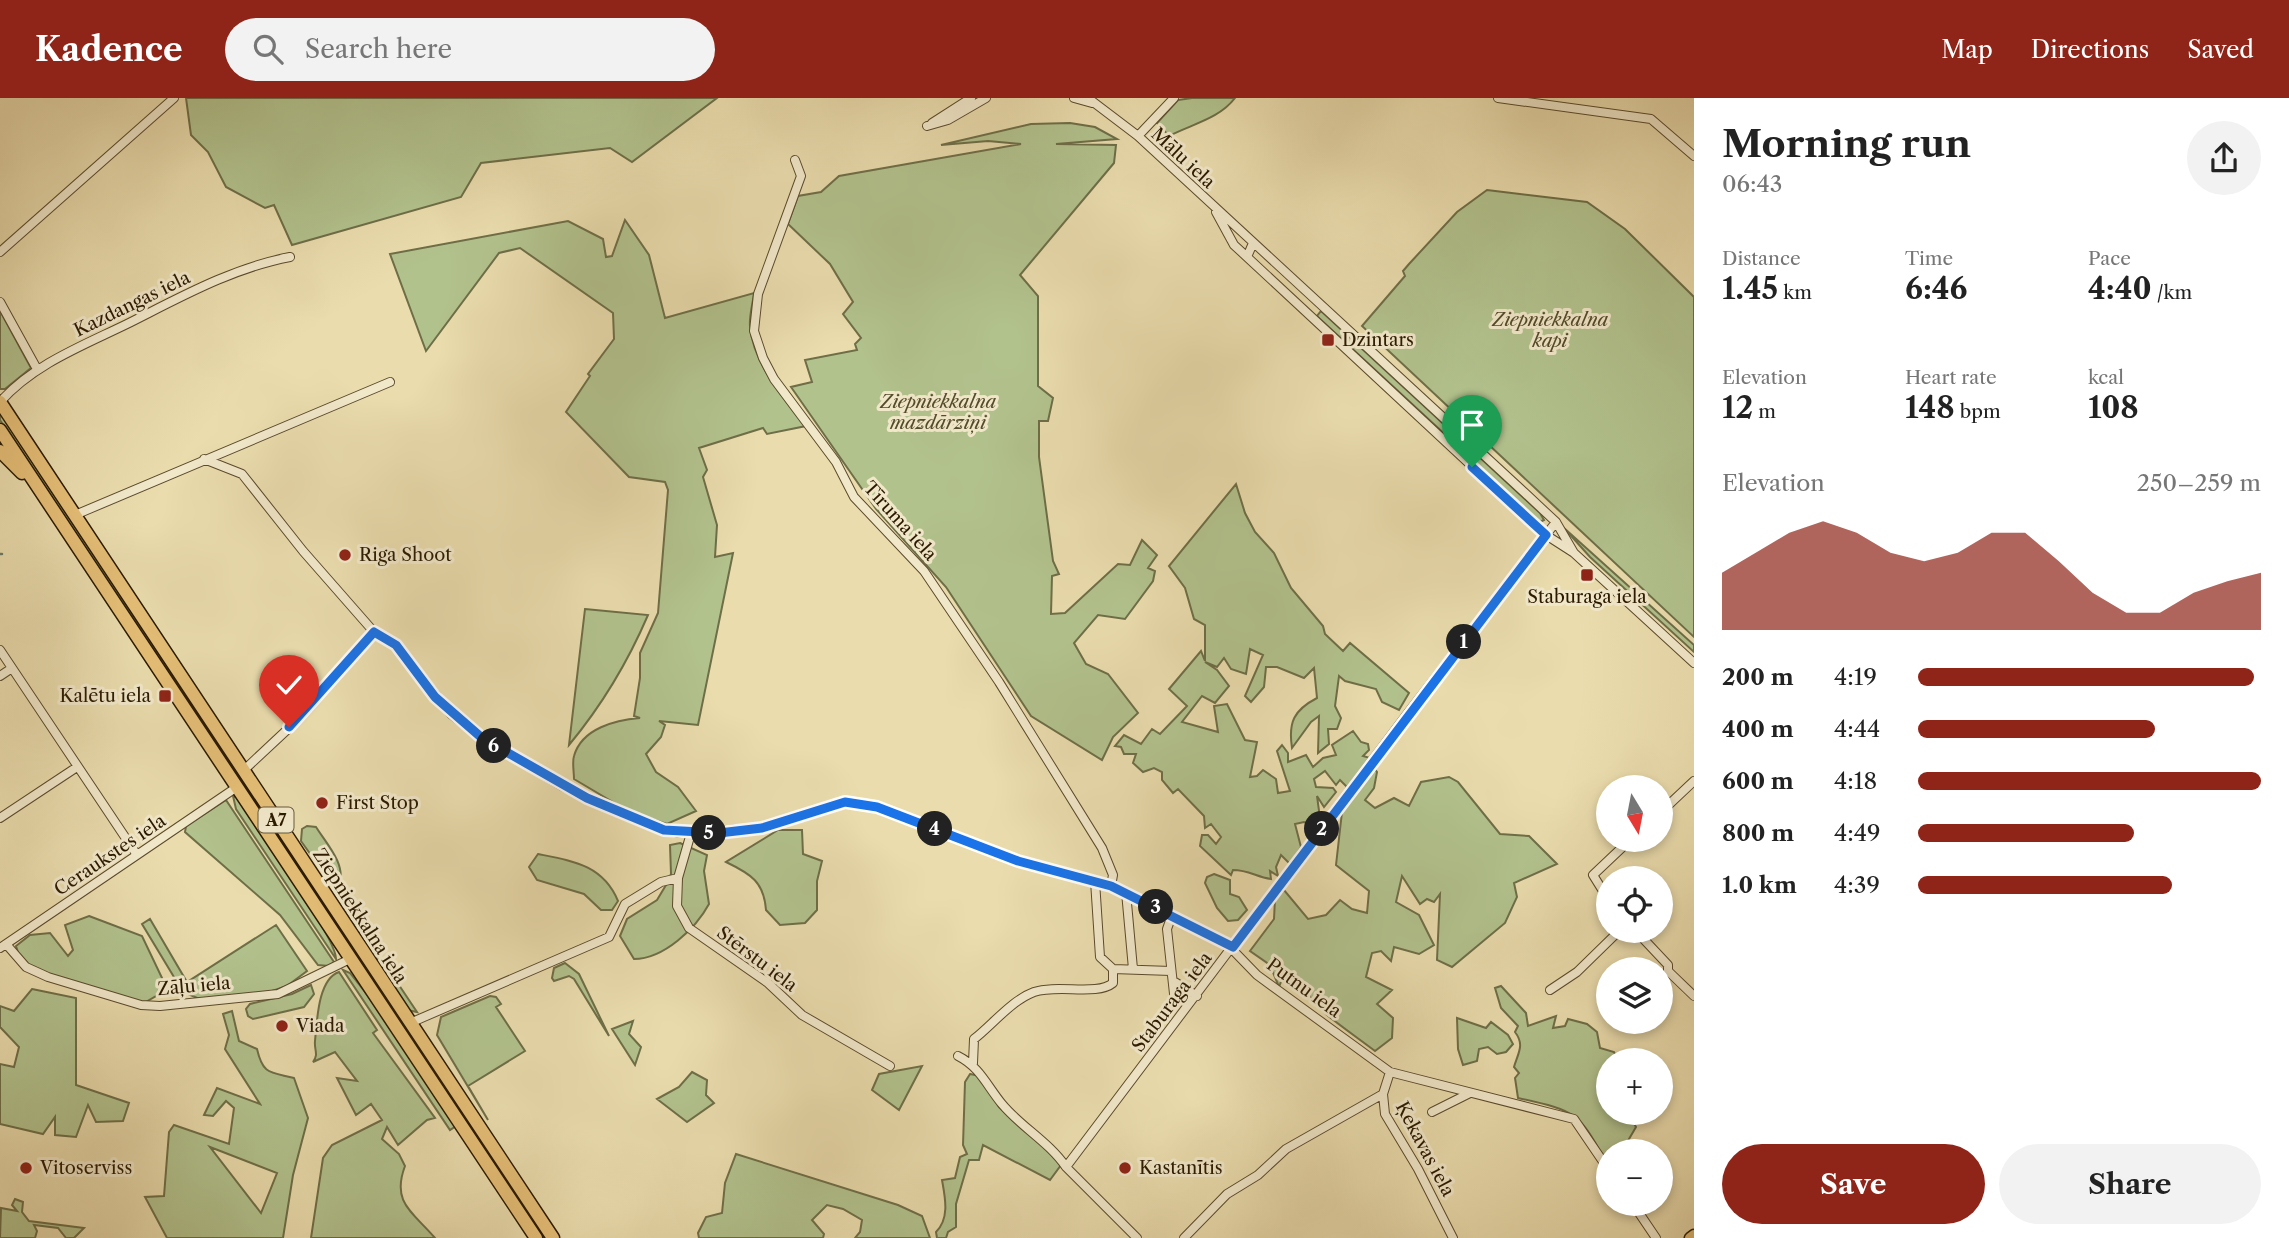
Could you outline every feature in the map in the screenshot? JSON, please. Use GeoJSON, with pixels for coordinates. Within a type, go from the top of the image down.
{"type":"FeatureCollection","features":[{"type":"Feature","properties":{"kind":"highway","name":"Ziepniekkalna iela"},"geometry":{"type":"LineString","coordinates":[[0,402],[553,1238]]}},
{"type":"Feature","properties":{"kind":"highway","name":"Ziepniekkalna iela"},"geometry":{"type":"LineString","coordinates":[[0,430],[536,1238]]}},
{"type":"Feature","properties":{"kind":"highway"},"geometry":{"type":"LineString","coordinates":[[0,451],[43,495]]}},
{"type":"Feature","properties":{"kind":"highway"},"geometry":{"type":"LineString","coordinates":[[289,866],[294,860],[303,860]]}},
{"type":"Feature","properties":{"kind":"highway"},"geometry":{"type":"LineString","coordinates":[[394,1024],[401,1027],[410,1023]]}},
{"type":"Feature","properties":{"kind":"street"},"geometry":{"type":"LineString","coordinates":[[0,252],[174,98]]}},
{"type":"Feature","properties":{"kind":"street"},"geometry":{"type":"LineString","coordinates":[[971,98],[927,126],[948,120],[986,98]]}},
{"type":"Feature","properties":{"kind":"street","name":"Mālu iela"},"geometry":{"type":"LineString","coordinates":[[1074,98],[1091,101],[1138,136],[1556,523],[1574,553]]}},
{"type":"Feature","properties":{"kind":"street"},"geometry":{"type":"LineString","coordinates":[[1138,136],[1174,98]]}},
{"type":"Feature","properties":{"kind":"street"},"geometry":{"type":"LineString","coordinates":[[1498,98],[1651,119],[1694,156]]}},
{"type":"Feature","properties":{"kind":"street","name":"Tīruma iela"},"geometry":{"type":"LineString","coordinates":[[795,160],[801,176],[757,301],[754,331],[762,358],[836,462],[854,498],[909,552],[979,652],[1102,848],[1113,876],[1111,886]]}},
{"type":"Feature","properties":{"kind":"street","name":"Mālu iela"},"geometry":{"type":"LineString","coordinates":[[1215,210],[1234,245],[1546,535],[1574,553],[1694,663]]}},
{"type":"Feature","properties":{"kind":"street"},"geometry":{"type":"LineString","coordinates":[[1247,257],[1253,243]]}},
{"type":"Feature","properties":{"kind":"street","name":"Kazdangas iela"},"geometry":{"type":"LineString","coordinates":[[0,402],[14,386],[37,369],[218,279],[290,257]]}},
{"type":"Feature","properties":{"kind":"street"},"geometry":{"type":"LineString","coordinates":[[1304,311],[1315,299]]}},
{"type":"Feature","properties":{"kind":"street"},"geometry":{"type":"LineString","coordinates":[[0,302],[37,369]]}},
{"type":"Feature","properties":{"kind":"street"},"geometry":{"type":"LineString","coordinates":[[75,515],[390,382]]}},
{"type":"Feature","properties":{"kind":"street","name":"Putnu iela"},"geometry":{"type":"LineString","coordinates":[[204,459],[242,474],[303,551],[374,632],[396,645],[435,697],[482,738],[587,798],[664,830],[691,833],[762,828],[830,805],[860,804],[877,807],[1018,861],[1111,886],[1233,947],[1257,975],[1390,1072],[1574,1119],[1596,1151]]}},
{"type":"Feature","properties":{"kind":"street","name":"Staburaga iela"},"geometry":{"type":"LineString","coordinates":[[1066,1167],[1556,523]]}},
{"type":"Feature","properties":{"kind":"street"},"geometry":{"type":"LineString","coordinates":[[243,771],[289,727],[374,632]]}},
{"type":"Feature","properties":{"kind":"street"},"geometry":{"type":"LineString","coordinates":[[0,650],[137,855]]}},
{"type":"Feature","properties":{"kind":"street"},"geometry":{"type":"LineString","coordinates":[[0,676],[12,668]]}},
{"type":"Feature","properties":{"kind":"street"},"geometry":{"type":"LineString","coordinates":[[0,818],[78,767]]}},
{"type":"Feature","properties":{"kind":"street"},"geometry":{"type":"LineString","coordinates":[[1673,802],[1693,785]]}},
{"type":"Feature","properties":{"kind":"street","name":"Ceraukstes iela"},"geometry":{"type":"LineString","coordinates":[[3,946],[237,787]]}},
{"type":"Feature","properties":{"kind":"street","name":"Stērstu iela"},"geometry":{"type":"LineString","coordinates":[[691,833],[678,878],[677,906],[689,928],[768,983],[813,1022],[890,1066]]}},
{"type":"Feature","properties":{"kind":"street"},"geometry":{"type":"LineString","coordinates":[[1603,866],[1617,852]]}},
{"type":"Feature","properties":{"kind":"street"},"geometry":{"type":"LineString","coordinates":[[410,1023],[609,937],[625,904],[661,882],[678,878]]}},
{"type":"Feature","properties":{"kind":"street"},"geometry":{"type":"LineString","coordinates":[[1095,881],[1100,957],[1113,969],[1171,971]]}},
{"type":"Feature","properties":{"kind":"street"},"geometry":{"type":"LineString","coordinates":[[1126,892],[1133,969]]}},
{"type":"Feature","properties":{"kind":"street"},"geometry":{"type":"LineString","coordinates":[[1172,915],[1167,929],[1171,971],[1175,982],[1175,1003]]}},
{"type":"Feature","properties":{"kind":"street"},"geometry":{"type":"LineString","coordinates":[[1550,990],[1577,972],[1607,943]]}},
{"type":"Feature","properties":{"kind":"street"},"geometry":{"type":"LineString","coordinates":[[1647,943],[1668,965],[1668,971],[1694,996]]}},
{"type":"Feature","properties":{"kind":"street","name":"Zāļu iela"},"geometry":{"type":"LineString","coordinates":[[3,946],[26,967],[48,977],[141,1005],[160,1006],[278,994],[351,959]]}},
{"type":"Feature","properties":{"kind":"street"},"geometry":{"type":"LineString","coordinates":[[973,1063],[974,1039],[1032,993],[1051,988],[1106,988],[1113,983],[1113,969]]}},
{"type":"Feature","properties":{"kind":"street"},"geometry":{"type":"LineString","coordinates":[[1175,982],[1197,996]]}},
{"type":"Feature","properties":{"kind":"street"},"geometry":{"type":"LineString","coordinates":[[958,1056],[973,1063],[1002,1104],[1058,1155],[1066,1167],[1137,1238]]}},
{"type":"Feature","properties":{"kind":"street","name":"Ķekavas iela"},"geometry":{"type":"LineString","coordinates":[[1390,1072],[1383,1094],[1385,1114],[1454,1238]]}},
{"type":"Feature","properties":{"kind":"street"},"geometry":{"type":"LineString","coordinates":[[1432,1112],[1470,1093]]}},
{"type":"Feature","properties":{"kind":"street"},"geometry":{"type":"LineString","coordinates":[[1184,1238],[1227,1194],[1258,1175],[1286,1149],[1383,1094]]}},
{"type":"Feature","properties":{"kind":"street"},"geometry":{"type":"LineString","coordinates":[[1641,1216],[1656,1238]]}},
{"type":"Feature","properties":{"kind":"green space"},"geometry":{"type":"Polygon","coordinates":[[[186,98],[717,98],[632,162],[610,148],[481,163],[461,197],[292,245],[274,205],[265,208],[226,187],[208,152],[191,135],[186,98]]]}},
{"type":"Feature","properties":{"kind":"green space"},"geometry":{"type":"Polygon","coordinates":[[[1235,98],[1213,116],[1169,136],[1157,123],[1178,100],[1235,98]]]}},
{"type":"Feature","properties":{"kind":"green space","name":"Ziepniekkalna mazdārziņi"},"geometry":{"type":"Polygon","coordinates":[[[1070,123],[1095,127],[1117,139],[1056,144],[1116,145],[1114,163],[1020,275],[1038,296],[1038,386],[1053,398],[1048,421],[1039,421],[1039,457],[1053,561],[1059,574],[1052,576],[1051,614],[1065,613],[1118,564],[1130,565],[1142,540],[1157,555],[1148,568],[1155,571],[1153,581],[1125,619],[1098,615],[1074,643],[1086,664],[1108,674],[1138,713],[1113,737],[1102,760],[1031,716],[946,587],[876,509],[791,387],[812,382],[805,360],[857,350],[855,344],[861,338],[843,314],[853,302],[830,264],[788,224],[798,196],[821,192],[839,176],[1021,144],[988,141],[941,145],[1031,124],[1070,123]]]}},
{"type":"Feature","properties":{"kind":"green space","name":"Ziepniekkalna kapi"},"geometry":{"type":"Polygon","coordinates":[[[1487,190],[1587,202],[1625,229],[1694,297],[1694,637],[1362,326],[1405,276],[1403,271],[1409,264],[1457,212],[1487,190]]]}},
{"type":"Feature","properties":{"kind":"green space"},"geometry":{"type":"Polygon","coordinates":[[[625,220],[649,255],[665,318],[754,293],[750,326],[757,354],[770,379],[806,426],[767,434],[763,428],[699,448],[707,470],[703,477],[717,525],[715,557],[733,553],[698,725],[659,721],[665,725],[661,737],[646,754],[656,772],[678,787],[696,811],[667,824],[628,811],[574,779],[574,756],[584,739],[601,727],[640,718],[634,716],[640,678],[640,653],[658,613],[668,490],[665,482],[629,477],[566,412],[590,376],[588,374],[614,339],[613,313],[520,248],[499,253],[426,351],[390,254],[568,221],[603,239],[606,257],[612,256],[625,220]]]}},
{"type":"Feature","properties":{"kind":"green space"},"geometry":{"type":"Polygon","coordinates":[[[0,311],[31,368],[5,389],[0,389],[0,311]]]}},
{"type":"Feature","properties":{"kind":"green space"},"geometry":{"type":"Polygon","coordinates":[[[1321,311],[1540,513],[1544,520],[1540,522],[1320,319],[1317,316],[1321,311]]]}},
{"type":"Feature","properties":{"kind":"green space"},"geometry":{"type":"Polygon","coordinates":[[[0,412],[167,665],[162,658],[158,660],[0,420],[0,412]]]}},
{"type":"Feature","properties":{"kind":"green space"},"geometry":{"type":"Polygon","coordinates":[[[1236,484],[1245,513],[1255,532],[1274,553],[1291,588],[1323,626],[1325,634],[1343,651],[1350,643],[1409,693],[1399,710],[1382,702],[1376,689],[1345,681],[1339,676],[1335,706],[1341,718],[1337,729],[1328,729],[1329,744],[1318,753],[1319,716],[1311,722],[1292,748],[1291,739],[1294,718],[1303,707],[1317,698],[1314,668],[1304,678],[1277,667],[1266,667],[1264,687],[1251,702],[1245,696],[1263,655],[1250,649],[1246,674],[1231,669],[1224,658],[1217,667],[1205,662],[1217,670],[1229,686],[1215,703],[1202,696],[1182,722],[1218,732],[1214,706],[1227,704],[1245,740],[1257,742],[1250,777],[1257,776],[1263,770],[1276,779],[1278,793],[1290,791],[1277,751],[1282,745],[1288,753],[1288,762],[1306,755],[1313,767],[1323,758],[1336,755],[1332,745],[1353,731],[1361,742],[1368,744],[1369,750],[1363,756],[1370,758],[1348,788],[1340,780],[1336,785],[1325,771],[1314,779],[1316,787],[1333,788],[1336,792],[1324,807],[1317,796],[1320,818],[1315,827],[1304,822],[1295,824],[1301,847],[1290,864],[1281,855],[1276,867],[1278,876],[1270,871],[1271,879],[1239,870],[1233,870],[1231,875],[1200,846],[1202,835],[1208,835],[1216,844],[1221,837],[1211,824],[1205,828],[1204,816],[1178,789],[1173,793],[1162,780],[1162,772],[1154,768],[1143,772],[1133,763],[1136,754],[1124,754],[1121,747],[1115,746],[1124,735],[1141,744],[1152,729],[1160,734],[1187,706],[1169,689],[1201,651],[1205,661],[1205,625],[1194,619],[1185,588],[1169,566],[1236,484]]]}},
{"type":"Feature","properties":{"kind":"green space"},"geometry":{"type":"Polygon","coordinates":[[[1564,528],[1694,645],[1694,652],[1590,557],[1564,528]]]}},
{"type":"Feature","properties":{"kind":"green space"},"geometry":{"type":"Polygon","coordinates":[[[585,609],[648,615],[613,683],[569,745],[585,609]]]}},
{"type":"Feature","properties":{"kind":"green space"},"geometry":{"type":"Polygon","coordinates":[[[161,663],[167,670],[170,668],[291,850],[290,855],[161,663]]]}},
{"type":"Feature","properties":{"kind":"green space"},"geometry":{"type":"Polygon","coordinates":[[[1374,768],[1377,772],[1374,788],[1365,800],[1375,808],[1394,798],[1409,806],[1421,782],[1449,777],[1458,782],[1500,834],[1529,836],[1557,864],[1514,883],[1517,897],[1505,923],[1452,967],[1437,960],[1440,894],[1434,902],[1427,899],[1420,904],[1402,876],[1396,902],[1419,915],[1434,945],[1419,954],[1394,947],[1391,961],[1381,951],[1372,953],[1366,977],[1392,990],[1377,1004],[1393,1018],[1392,1038],[1375,1051],[1327,1015],[1290,977],[1284,974],[1279,987],[1270,965],[1250,951],[1274,919],[1275,899],[1284,890],[1308,919],[1326,915],[1340,900],[1352,909],[1367,913],[1369,891],[1336,865],[1342,812],[1374,768]]]}},
{"type":"Feature","properties":{"kind":"green space"},"geometry":{"type":"Polygon","coordinates":[[[233,796],[238,798],[310,906],[333,947],[336,959],[236,809],[233,796]]]}},
{"type":"Feature","properties":{"kind":"green space"},"geometry":{"type":"Polygon","coordinates":[[[226,800],[334,962],[329,966],[318,965],[280,915],[185,832],[186,826],[226,800]]]}},
{"type":"Feature","properties":{"kind":"green space"},"geometry":{"type":"Polygon","coordinates":[[[307,826],[316,827],[334,854],[340,870],[339,885],[331,883],[301,841],[302,829],[307,826]]]}},
{"type":"Feature","properties":{"kind":"green space"},"geometry":{"type":"Polygon","coordinates":[[[778,830],[802,830],[803,854],[822,861],[817,881],[817,910],[805,923],[780,925],[766,910],[765,900],[755,880],[726,862],[778,830]]]}},
{"type":"Feature","properties":{"kind":"green space"},"geometry":{"type":"Polygon","coordinates":[[[680,843],[707,855],[704,871],[709,904],[696,923],[678,940],[657,954],[634,959],[620,936],[627,919],[657,900],[671,874],[670,845],[680,843]]]}},
{"type":"Feature","properties":{"kind":"green space"},"geometry":{"type":"Polygon","coordinates":[[[538,854],[575,862],[595,872],[612,889],[618,901],[612,910],[601,910],[584,894],[537,880],[529,867],[538,854]]]}},
{"type":"Feature","properties":{"kind":"green space"},"geometry":{"type":"Polygon","coordinates":[[[1214,874],[1230,880],[1230,894],[1239,897],[1247,910],[1238,920],[1228,921],[1217,908],[1205,883],[1207,877],[1214,874]]]}},
{"type":"Feature","properties":{"kind":"green space"},"geometry":{"type":"Polygon","coordinates":[[[348,909],[417,1012],[407,1010],[345,913],[348,909]]]}},
{"type":"Feature","properties":{"kind":"green space"},"geometry":{"type":"Polygon","coordinates":[[[89,916],[142,936],[163,980],[156,996],[144,1003],[35,970],[20,959],[16,946],[30,935],[50,933],[68,956],[73,950],[65,925],[89,916]]]}},
{"type":"Feature","properties":{"kind":"green space"},"geometry":{"type":"Polygon","coordinates":[[[150,919],[187,982],[276,925],[307,971],[287,986],[266,993],[202,1000],[183,992],[142,924],[150,919]]]}},
{"type":"Feature","properties":{"kind":"green space"},"geometry":{"type":"Polygon","coordinates":[[[565,963],[579,974],[609,1036],[574,979],[569,976],[554,981],[552,978],[554,968],[565,963]]]}},
{"type":"Feature","properties":{"kind":"green space"},"geometry":{"type":"Polygon","coordinates":[[[343,970],[350,973],[380,1011],[456,1126],[450,1130],[343,970]]]}},
{"type":"Feature","properties":{"kind":"green space"},"geometry":{"type":"Polygon","coordinates":[[[339,972],[377,1030],[373,1033],[435,1118],[427,1120],[398,1145],[387,1127],[382,1139],[399,1154],[405,1166],[401,1189],[407,1206],[435,1238],[311,1238],[323,1158],[332,1145],[382,1120],[371,1104],[356,1115],[337,1078],[357,1081],[335,1052],[313,1062],[316,1057],[320,1002],[327,983],[339,972]]]}},
{"type":"Feature","properties":{"kind":"green space"},"geometry":{"type":"Polygon","coordinates":[[[311,985],[314,994],[304,1007],[253,1019],[248,1016],[246,1009],[250,1004],[292,994],[311,985]]]}},
{"type":"Feature","properties":{"kind":"green space"},"geometry":{"type":"Polygon","coordinates":[[[1501,986],[1526,1013],[1528,1026],[1556,1016],[1553,1028],[1565,1026],[1568,1019],[1587,1024],[1596,1031],[1600,1048],[1596,1048],[1596,1125],[1635,1125],[1629,1139],[1596,1139],[1596,1145],[1574,1116],[1553,1106],[1518,1098],[1515,1078],[1519,1073],[1514,1067],[1520,1049],[1520,1041],[1515,1032],[1518,1026],[1501,1008],[1495,988],[1501,986]]]}},
{"type":"Feature","properties":{"kind":"green space"},"geometry":{"type":"Polygon","coordinates":[[[32,989],[76,998],[76,1085],[129,1103],[123,1121],[96,1122],[88,1105],[76,1137],[55,1135],[55,1117],[43,1134],[0,1124],[0,1064],[14,1067],[19,1047],[0,1027],[0,1006],[14,1011],[32,989]]]}},
{"type":"Feature","properties":{"kind":"green space"},"geometry":{"type":"Polygon","coordinates":[[[490,996],[496,997],[501,1004],[496,1007],[525,1051],[468,1086],[488,1120],[437,1035],[441,1017],[490,996]]]}},
{"type":"Feature","properties":{"kind":"green space"},"geometry":{"type":"Polygon","coordinates":[[[232,1011],[239,1041],[257,1049],[265,1068],[273,1073],[294,1078],[308,1118],[293,1175],[283,1238],[167,1238],[145,1197],[164,1196],[169,1132],[174,1125],[229,1144],[234,1108],[226,1101],[213,1116],[204,1115],[217,1088],[260,1104],[225,1049],[229,1035],[223,1014],[232,1011]],[[210,1147],[261,1213],[277,1173],[210,1147]]]}},
{"type":"Feature","properties":{"kind":"green space"},"geometry":{"type":"Polygon","coordinates":[[[1457,1018],[1486,1028],[1491,1022],[1508,1035],[1513,1044],[1506,1052],[1497,1054],[1488,1047],[1479,1049],[1477,1061],[1463,1065],[1458,1049],[1457,1018]]]}},
{"type":"Feature","properties":{"kind":"green space"},"geometry":{"type":"Polygon","coordinates":[[[633,1021],[629,1034],[641,1047],[635,1065],[612,1029],[633,1021]]]}},
{"type":"Feature","properties":{"kind":"green space"},"geometry":{"type":"Polygon","coordinates":[[[410,1033],[547,1238],[541,1238],[409,1038],[410,1033]]]}},
{"type":"Feature","properties":{"kind":"green space"},"geometry":{"type":"Polygon","coordinates":[[[922,1066],[899,1110],[872,1090],[879,1074],[922,1066]]]}},
{"type":"Feature","properties":{"kind":"green space"},"geometry":{"type":"Polygon","coordinates":[[[692,1072],[707,1080],[706,1095],[714,1103],[687,1122],[657,1099],[679,1087],[692,1072]]]}},
{"type":"Feature","properties":{"kind":"green space"},"geometry":{"type":"Polygon","coordinates":[[[970,1074],[980,1076],[999,1107],[1055,1156],[1061,1165],[1050,1180],[983,1145],[979,1160],[969,1160],[956,1204],[956,1227],[948,1232],[946,1238],[937,1238],[936,1232],[945,1214],[942,1180],[955,1178],[960,1157],[967,1154],[963,1145],[965,1082],[970,1074]]]}},
{"type":"Feature","properties":{"kind":"green space"},"geometry":{"type":"Polygon","coordinates":[[[736,1154],[898,1205],[922,1216],[930,1238],[855,1238],[860,1232],[862,1220],[843,1209],[827,1205],[812,1220],[824,1234],[823,1238],[699,1238],[698,1233],[706,1217],[722,1213],[725,1183],[736,1154]]]}},
{"type":"Feature","properties":{"kind":"green space"},"geometry":{"type":"Polygon","coordinates":[[[15,1199],[23,1202],[22,1212],[29,1221],[84,1228],[74,1238],[66,1238],[58,1228],[34,1225],[37,1231],[35,1238],[0,1238],[1,1208],[17,1211],[12,1205],[15,1199]]]}},
{"type":"Feature","properties":{"kind":"place","name":"Dzintars"},"geometry":{"type":"Point","coordinates":[1328,340]}},
{"type":"Feature","properties":{"kind":"place","name":"Riga Shoot"},"geometry":{"type":"Point","coordinates":[345,555]}},
{"type":"Feature","properties":{"kind":"place","name":"Staburaga iela"},"geometry":{"type":"Point","coordinates":[1587,575]}},
{"type":"Feature","properties":{"kind":"place","name":"Kalētu iela"},"geometry":{"type":"Point","coordinates":[165,696]}},
{"type":"Feature","properties":{"kind":"place","name":"First Stop"},"geometry":{"type":"Point","coordinates":[322,803]}},
{"type":"Feature","properties":{"kind":"place","name":"Viada"},"geometry":{"type":"Point","coordinates":[282,1026]}},
{"type":"Feature","properties":{"kind":"place","name":"Vitoserviss"},"geometry":{"type":"Point","coordinates":[26,1168]}},
{"type":"Feature","properties":{"kind":"place","name":"Kastanītis"},"geometry":{"type":"Point","coordinates":[1125,1168]}},
{"type":"Feature","properties":{"kind":"route"},"geometry":{"type":"LineString","coordinates":[[289,727],[374,632],[396,645],[435,697],[451,714],[482,738],[562,786],[664,830],[678,833],[719,833],[762,828],[845,802],[877,807],[1018,861],[1111,886],[1233,947],[1408,713],[1546,535],[1472,467]]}}]}
